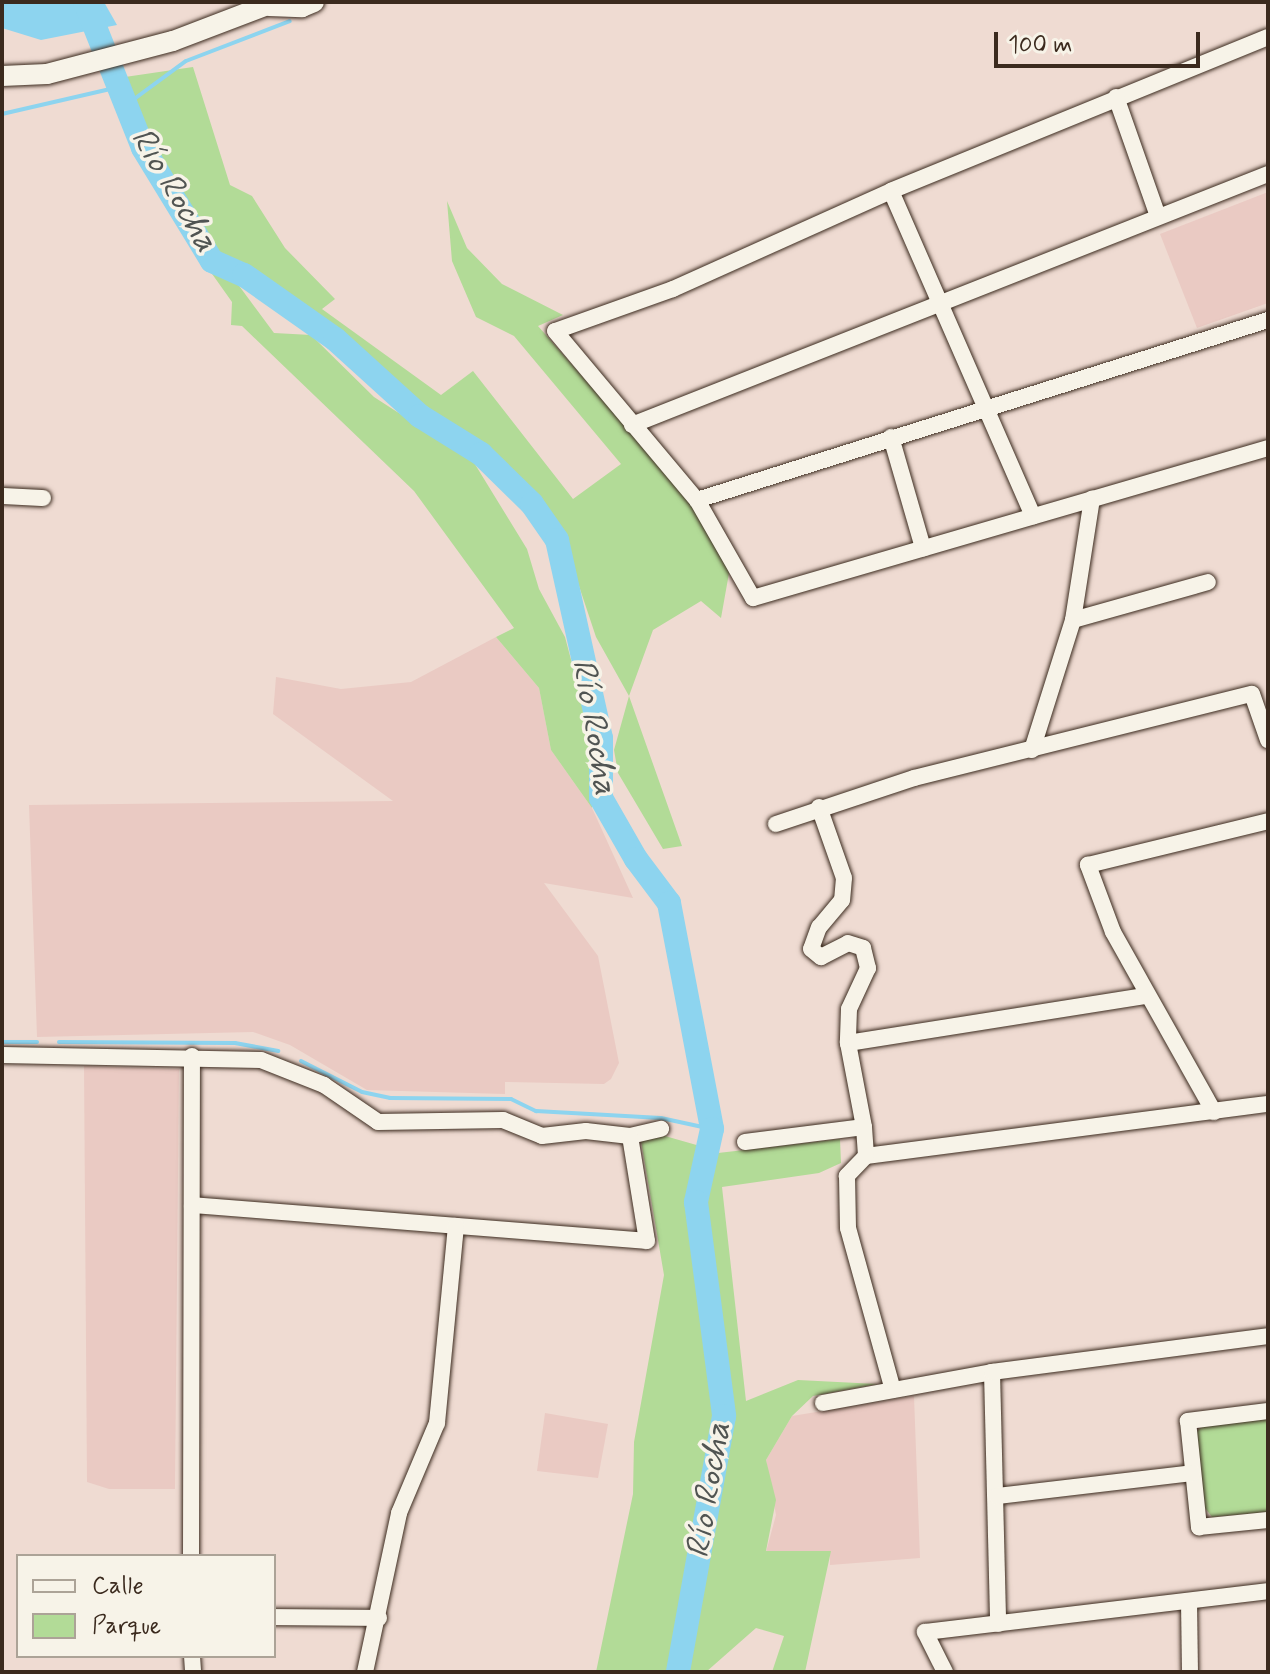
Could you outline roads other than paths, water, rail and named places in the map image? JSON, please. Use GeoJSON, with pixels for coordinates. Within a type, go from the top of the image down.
{"type":"FeatureCollection","features":[{"type":"Feature","properties":{"kind":"main road"},"geometry":{"type":"LineString","coordinates":[[2,76],[47,74],[173,41],[272,4],[302,7],[314,2]]}},
{"type":"Feature","properties":{"kind":"street"},"geometry":{"type":"LineString","coordinates":[[1268,37],[891,191],[673,289],[555,331],[697,500],[753,598],[1268,448]]}},
{"type":"Feature","properties":{"kind":"street"},"geometry":{"type":"LineString","coordinates":[[1116,97],[1158,216]]}},
{"type":"Feature","properties":{"kind":"street"},"geometry":{"type":"LineString","coordinates":[[632,425],[1268,174]]}},
{"type":"Feature","properties":{"kind":"street"},"geometry":{"type":"LineString","coordinates":[[891,191],[1033,516]]}},
{"type":"Feature","properties":{"kind":"street"},"geometry":{"type":"LineString","coordinates":[[697,500],[987,405],[1268,320]]}},
{"type":"Feature","properties":{"kind":"street"},"geometry":{"type":"LineString","coordinates":[[891,437],[923,548]]}},
{"type":"Feature","properties":{"kind":"street"},"geometry":{"type":"LineString","coordinates":[[2,496],[43,498]]}},
{"type":"Feature","properties":{"kind":"street"},"geometry":{"type":"LineString","coordinates":[[1032,750],[1073,620],[1092,498]]}},
{"type":"Feature","properties":{"kind":"street"},"geometry":{"type":"LineString","coordinates":[[1073,620],[1208,582]]}},
{"type":"Feature","properties":{"kind":"street"},"geometry":{"type":"LineString","coordinates":[[776,824],[819,807],[1252,694],[1268,740]]}},
{"type":"Feature","properties":{"kind":"street"},"geometry":{"type":"LineString","coordinates":[[819,807],[844,878],[842,900],[819,927],[811,949],[821,957],[848,943],[863,948],[868,968],[849,1009],[848,1043],[864,1127],[866,1156]]}},
{"type":"Feature","properties":{"kind":"street"},"geometry":{"type":"LineString","coordinates":[[1214,1112],[1146,996],[1113,932],[1088,865],[1268,821]]}},
{"type":"Feature","properties":{"kind":"street"},"geometry":{"type":"LineString","coordinates":[[848,1043],[1146,996]]}},
{"type":"Feature","properties":{"kind":"street"},"geometry":{"type":"LineString","coordinates":[[2,1055],[192,1056],[261,1060],[324,1085],[378,1122],[503,1120],[542,1136],[586,1131],[630,1136],[661,1129]]}},
{"type":"Feature","properties":{"kind":"street"},"geometry":{"type":"LineString","coordinates":[[191,1554],[192,1056]]}},
{"type":"Feature","properties":{"kind":"street"},"geometry":{"type":"LineString","coordinates":[[893,1390],[848,1228],[847,1176],[866,1156],[1268,1104]]}},
{"type":"Feature","properties":{"kind":"street"},"geometry":{"type":"LineString","coordinates":[[745,1142],[864,1127]]}},
{"type":"Feature","properties":{"kind":"street"},"geometry":{"type":"LineString","coordinates":[[192,1205],[647,1241],[630,1136]]}},
{"type":"Feature","properties":{"kind":"street"},"geometry":{"type":"LineString","coordinates":[[365,1672],[399,1513],[437,1423],[456,1226]]}},
{"type":"Feature","properties":{"kind":"street"},"geometry":{"type":"LineString","coordinates":[[823,1403],[992,1372],[1268,1336]]}},
{"type":"Feature","properties":{"kind":"street"},"geometry":{"type":"LineString","coordinates":[[992,1372],[998,1624]]}},
{"type":"Feature","properties":{"kind":"street"},"geometry":{"type":"LineString","coordinates":[[1268,1411],[1188,1421],[1199,1527],[1268,1520]]}},
{"type":"Feature","properties":{"kind":"street"},"geometry":{"type":"LineString","coordinates":[[997,1496],[1193,1473]]}},
{"type":"Feature","properties":{"kind":"street"},"geometry":{"type":"LineString","coordinates":[[945,1672],[925,1632],[1268,1591]]}},
{"type":"Feature","properties":{"kind":"street"},"geometry":{"type":"LineString","coordinates":[[1189,1601],[1190,1672]]}},
{"type":"Feature","properties":{"kind":"street"},"geometry":{"type":"LineString","coordinates":[[276,1617],[379,1618]]}},
{"type":"Feature","properties":{"kind":"water"},"geometry":{"type":"Polygon","coordinates":[[[2,2],[104,2],[117,25],[41,40],[2,28],[2,2]]]}},
{"type":"Feature","properties":{"kind":"waterway","name":"Río Rocha"},"geometry":{"type":"LineString","coordinates":[[85,2],[143,148],[212,261],[244,275],[335,339],[420,416],[481,454],[532,504],[557,540],[601,738],[601,798],[636,859],[669,903],[712,1129],[696,1202],[724,1416],[678,1672]]}},
{"type":"Feature","properties":{"kind":"waterway"},"geometry":{"type":"LineString","coordinates":[[126,105],[186,61],[290,21]]}},
{"type":"Feature","properties":{"kind":"waterway"},"geometry":{"type":"LineString","coordinates":[[2,114],[119,87]]}},
{"type":"Feature","properties":{"kind":"waterway"},"geometry":{"type":"LineString","coordinates":[[2,1042],[37,1042]]}},
{"type":"Feature","properties":{"kind":"waterway"},"geometry":{"type":"LineString","coordinates":[[59,1042],[235,1043],[278,1051]]}},
{"type":"Feature","properties":{"kind":"waterway"},"geometry":{"type":"LineString","coordinates":[[301,1061],[362,1092],[390,1098],[511,1099],[536,1111],[661,1118],[712,1129]]}}]}
